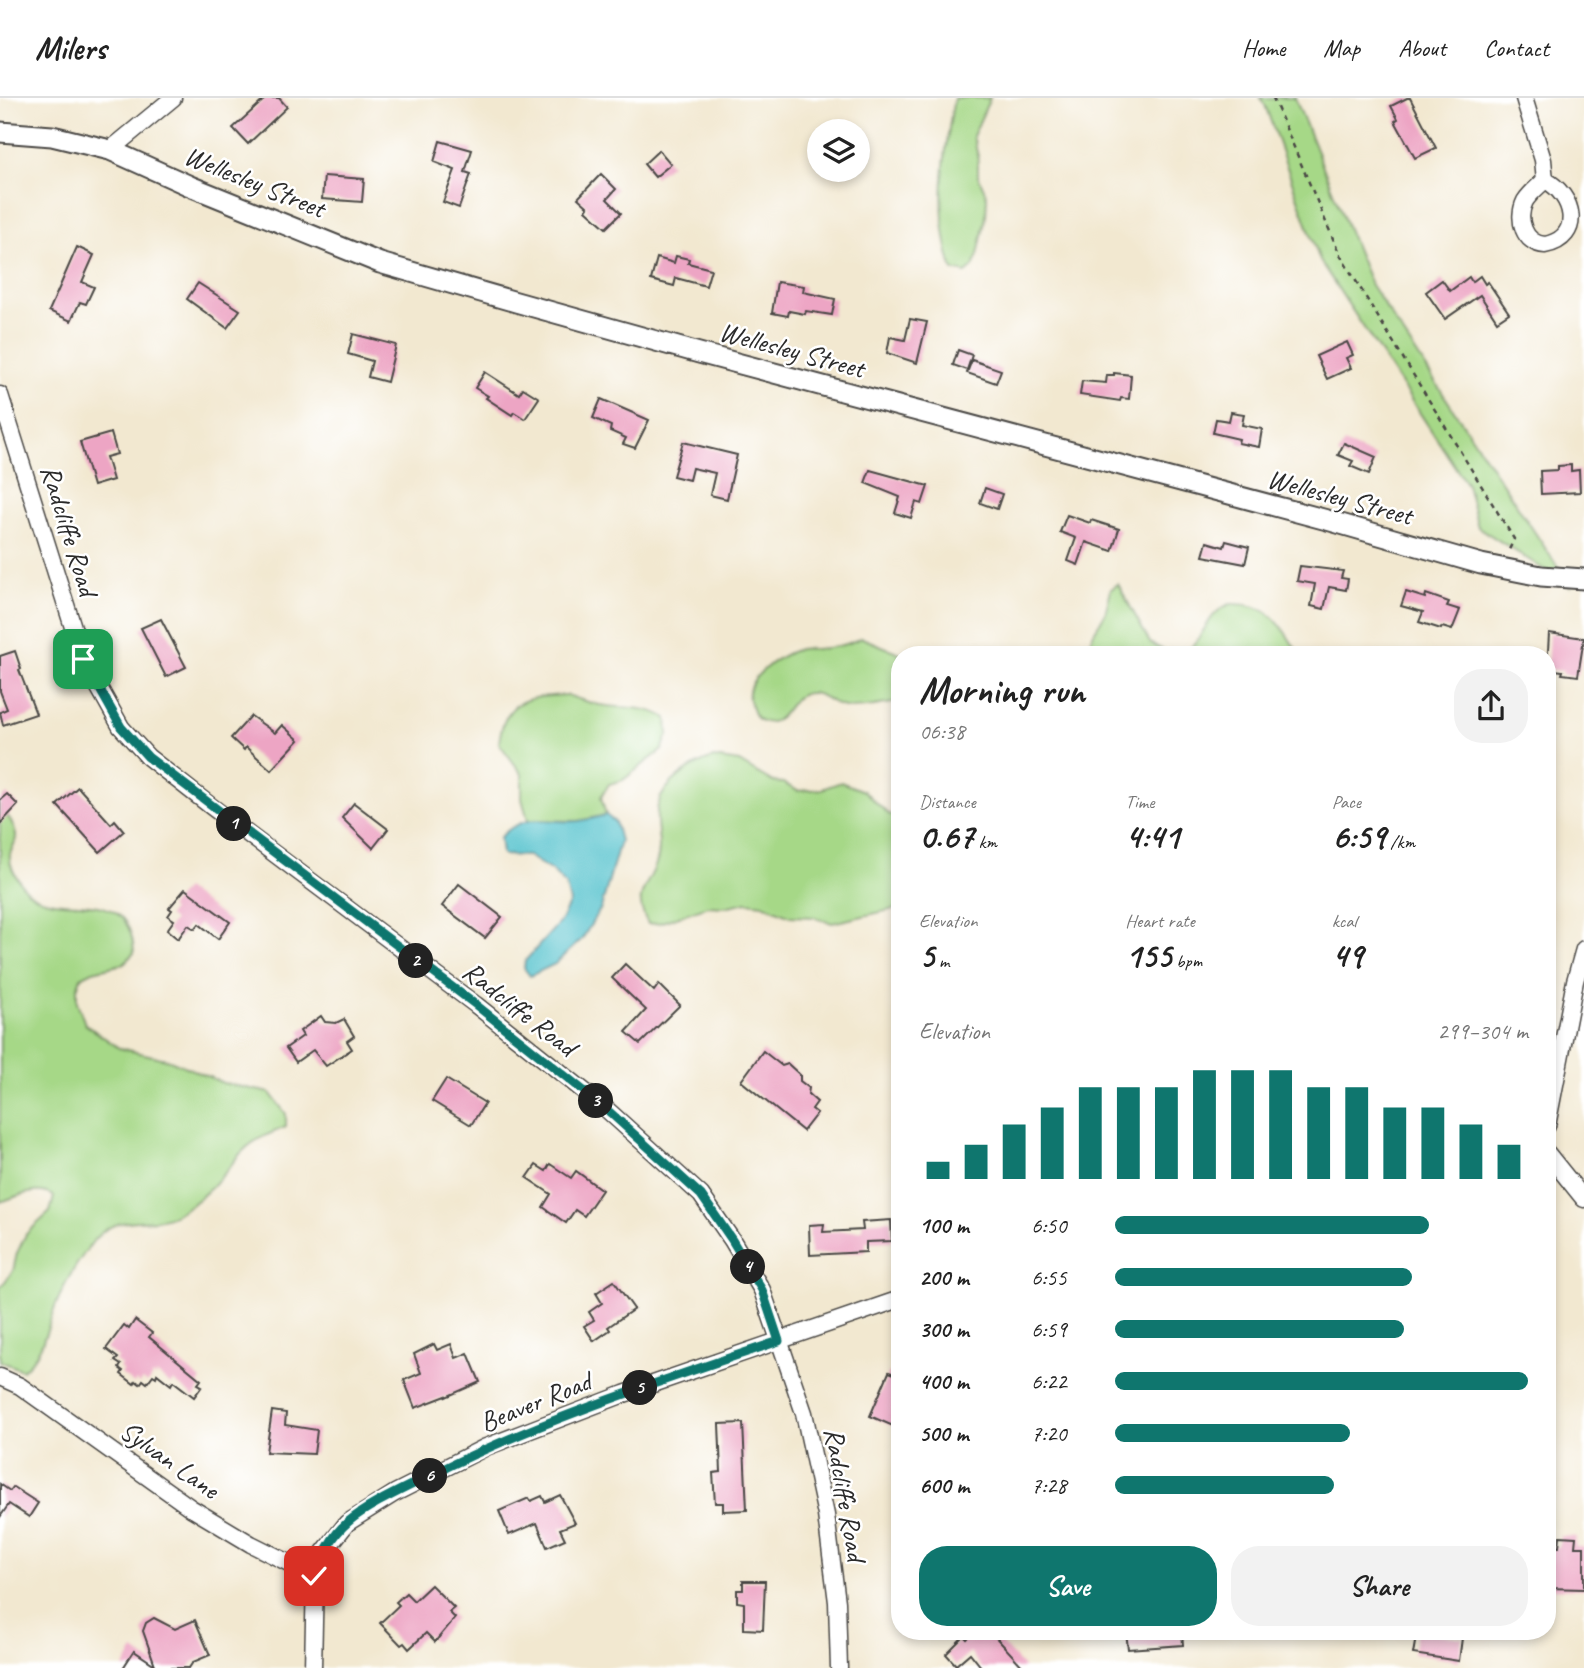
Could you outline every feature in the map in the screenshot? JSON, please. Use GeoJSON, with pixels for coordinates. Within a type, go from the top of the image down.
{"type":"FeatureCollection","features":[{"type":"Feature","properties":{"kind":"main road","name":"Wellesley Street"},"geometry":{"type":"LineString","coordinates":[[0,132],[52,136],[110,150],[190,186],[380,263],[699,353],[1501,569],[1541,576],[1584,579]]}},
{"type":"Feature","properties":{"kind":"street"},"geometry":{"type":"LineString","coordinates":[[110,150],[173,98]]}},
{"type":"Feature","properties":{"kind":"street"},"geometry":{"type":"LineString","coordinates":[[1524,98],[1543,160],[1545,180]]}},
{"type":"Feature","properties":{"kind":"street","name":"Radcliffe Road"},"geometry":{"type":"LineString","coordinates":[[0,395],[83,659],[121,727],[148,757],[476,1005],[604,1107],[701,1195],[732,1240],[762,1290],[804,1413],[826,1515],[837,1602],[839,1668]]}},
{"type":"Feature","properties":{"kind":"street"},"geometry":{"type":"LineString","coordinates":[[1556,1083],[1584,949]]}},
{"type":"Feature","properties":{"kind":"street"},"geometry":{"type":"LineString","coordinates":[[1556,1164],[1584,1199]]}},
{"type":"Feature","properties":{"kind":"street","name":"Beaver Road"},"geometry":{"type":"LineString","coordinates":[[313,1668],[314,1576],[324,1552],[347,1523],[395,1493],[486,1447],[624,1394],[891,1303]]}},
{"type":"Feature","properties":{"kind":"street","name":"Sylvan Lane"},"geometry":{"type":"LineString","coordinates":[[0,1377],[38,1398],[191,1508],[251,1544],[314,1576]]}},
{"type":"Feature","properties":{"kind":"path"},"geometry":{"type":"LineString","coordinates":[[1273,98],[1340,255],[1514,539],[1501,569]]}},
{"type":"Feature","properties":{"kind":"green space"},"geometry":{"type":"Polygon","coordinates":[[[954,98],[990,98],[973,136],[978,156],[978,176],[987,196],[986,216],[978,255],[973,267],[966,273],[953,270],[947,249],[942,207],[944,163],[954,98]]]}},
{"type":"Feature","properties":{"kind":"green space"},"geometry":{"type":"Polygon","coordinates":[[[1260,98],[1295,98],[1371,285],[1571,587],[1478,527],[1467,485],[1320,261],[1265,105],[1260,98]]]}},
{"type":"Feature","properties":{"kind":"green space"},"geometry":{"type":"Polygon","coordinates":[[[1118,584],[1150,643],[1155,646],[1090,646],[1093,634],[1105,614],[1111,589],[1118,584]]]}},
{"type":"Feature","properties":{"kind":"green space"},"geometry":{"type":"Polygon","coordinates":[[[1231,604],[1256,607],[1265,611],[1280,625],[1294,646],[1193,646],[1210,620],[1222,608],[1231,604]]]}},
{"type":"Feature","properties":{"kind":"green space"},"geometry":{"type":"Polygon","coordinates":[[[862,638],[891,650],[891,703],[854,708],[837,705],[812,693],[798,697],[784,714],[773,722],[759,720],[755,716],[749,694],[751,685],[764,669],[799,649],[821,649],[862,638]]]}},
{"type":"Feature","properties":{"kind":"green space"},"geometry":{"type":"Polygon","coordinates":[[[567,695],[596,704],[642,709],[659,714],[667,718],[668,735],[662,750],[623,780],[609,784],[601,797],[606,815],[578,821],[528,820],[522,799],[522,774],[499,743],[502,728],[506,717],[520,703],[541,697],[567,695]]]}},
{"type":"Feature","properties":{"kind":"green space"},"geometry":{"type":"Polygon","coordinates":[[[714,758],[739,762],[773,782],[783,783],[798,791],[822,789],[841,782],[864,791],[891,815],[891,910],[832,923],[814,917],[790,916],[763,904],[747,902],[724,907],[708,906],[659,923],[648,924],[643,914],[641,899],[658,857],[658,805],[666,789],[680,775],[714,758]]]}},
{"type":"Feature","properties":{"kind":"green space"},"geometry":{"type":"Polygon","coordinates":[[[0,806],[15,831],[16,840],[10,859],[13,871],[22,885],[35,896],[52,902],[105,908],[119,915],[129,929],[134,953],[123,964],[93,971],[81,977],[77,1002],[85,1024],[119,1048],[170,1060],[223,1083],[270,1093],[286,1114],[286,1127],[248,1146],[213,1186],[185,1209],[167,1218],[114,1225],[94,1240],[65,1284],[41,1347],[22,1370],[0,1361],[0,1288],[13,1271],[17,1253],[26,1234],[50,1212],[54,1197],[35,1192],[0,1202],[0,806]]]}},
{"type":"Feature","properties":{"kind":"water"},"geometry":{"type":"Polygon","coordinates":[[[606,815],[615,822],[620,841],[601,908],[582,939],[555,964],[530,976],[524,968],[525,961],[560,922],[570,902],[566,886],[553,872],[528,856],[502,855],[500,837],[510,829],[529,821],[579,821],[606,815]]]}},
{"type":"Feature","properties":{"kind":"building"},"geometry":{"type":"Polygon","coordinates":[[[266,98],[279,98],[287,107],[248,144],[233,128],[266,98]]]}},
{"type":"Feature","properties":{"kind":"building"},"geometry":{"type":"Polygon","coordinates":[[[1410,98],[1436,148],[1415,158],[1395,121],[1398,119],[1391,106],[1410,98]]]}},
{"type":"Feature","properties":{"kind":"building"},"geometry":{"type":"Polygon","coordinates":[[[440,141],[472,150],[465,172],[471,174],[459,208],[443,202],[455,170],[434,162],[440,141]]]}},
{"type":"Feature","properties":{"kind":"building"},"geometry":{"type":"Polygon","coordinates":[[[659,150],[671,164],[655,177],[644,164],[659,150]]]}},
{"type":"Feature","properties":{"kind":"building"},"geometry":{"type":"Polygon","coordinates":[[[601,174],[616,189],[607,199],[621,213],[606,228],[586,210],[588,207],[578,198],[601,174]]]}},
{"type":"Feature","properties":{"kind":"building"},"geometry":{"type":"Polygon","coordinates":[[[324,176],[364,179],[362,202],[322,199],[324,176]]]}},
{"type":"Feature","properties":{"kind":"building"},"geometry":{"type":"Polygon","coordinates":[[[77,247],[94,255],[82,282],[94,287],[86,304],[80,302],[71,321],[49,311],[77,247]]]}},
{"type":"Feature","properties":{"kind":"building"},"geometry":{"type":"Polygon","coordinates":[[[676,256],[689,259],[688,263],[711,269],[706,286],[676,278],[674,286],[651,280],[657,258],[674,263],[676,256]]]}},
{"type":"Feature","properties":{"kind":"building"},"geometry":{"type":"Polygon","coordinates":[[[1480,276],[1485,284],[1488,282],[1509,313],[1497,321],[1480,295],[1445,319],[1426,292],[1442,280],[1450,291],[1469,277],[1472,282],[1480,276]]]}},
{"type":"Feature","properties":{"kind":"building"},"geometry":{"type":"Polygon","coordinates":[[[777,282],[804,286],[803,292],[835,299],[832,315],[806,311],[805,314],[789,311],[788,316],[772,313],[777,282]]]}},
{"type":"Feature","properties":{"kind":"building"},"geometry":{"type":"Polygon","coordinates":[[[198,283],[240,310],[227,328],[187,299],[198,283]]]}},
{"type":"Feature","properties":{"kind":"building"},"geometry":{"type":"Polygon","coordinates":[[[910,319],[927,322],[917,363],[887,353],[890,337],[905,340],[910,319]]]}},
{"type":"Feature","properties":{"kind":"building"},"geometry":{"type":"Polygon","coordinates":[[[353,334],[396,345],[387,382],[368,377],[372,361],[348,354],[353,334]]]}},
{"type":"Feature","properties":{"kind":"building"},"geometry":{"type":"Polygon","coordinates":[[[1347,342],[1353,355],[1346,358],[1351,368],[1327,379],[1316,356],[1347,342]]]}},
{"type":"Feature","properties":{"kind":"building"},"geometry":{"type":"Polygon","coordinates":[[[958,350],[972,355],[967,370],[953,365],[958,350]]]}},
{"type":"Feature","properties":{"kind":"building"},"geometry":{"type":"Polygon","coordinates":[[[972,360],[1001,370],[996,383],[967,373],[972,360]]]}},
{"type":"Feature","properties":{"kind":"building"},"geometry":{"type":"Polygon","coordinates":[[[485,372],[519,394],[523,388],[539,398],[525,419],[514,412],[512,415],[475,388],[485,372]]]}},
{"type":"Feature","properties":{"kind":"building"},"geometry":{"type":"Polygon","coordinates":[[[1107,375],[1131,375],[1129,399],[1121,398],[1120,401],[1080,395],[1082,381],[1106,383],[1107,375]]]}},
{"type":"Feature","properties":{"kind":"building"},"geometry":{"type":"Polygon","coordinates":[[[601,399],[649,420],[635,448],[623,444],[626,438],[610,431],[611,426],[593,418],[601,399]]]}},
{"type":"Feature","properties":{"kind":"building"},"geometry":{"type":"Polygon","coordinates":[[[1231,412],[1244,414],[1242,425],[1262,429],[1259,447],[1238,443],[1239,439],[1213,433],[1216,419],[1229,421],[1231,412]]]}},
{"type":"Feature","properties":{"kind":"building"},"geometry":{"type":"Polygon","coordinates":[[[111,433],[117,454],[106,457],[113,480],[93,486],[80,442],[111,433]]]}},
{"type":"Feature","properties":{"kind":"building"},"geometry":{"type":"Polygon","coordinates":[[[683,442],[737,455],[727,499],[710,495],[715,473],[692,468],[689,480],[673,476],[683,442]]]}},
{"type":"Feature","properties":{"kind":"building"},"geometry":{"type":"Polygon","coordinates":[[[1344,443],[1376,457],[1369,474],[1350,466],[1353,461],[1338,455],[1344,443]]]}},
{"type":"Feature","properties":{"kind":"building"},"geometry":{"type":"Polygon","coordinates":[[[1571,465],[1571,471],[1579,470],[1580,492],[1541,494],[1540,471],[1558,470],[1558,466],[1571,465]]]}},
{"type":"Feature","properties":{"kind":"building"},"geometry":{"type":"Polygon","coordinates":[[[870,470],[928,486],[922,504],[916,502],[911,518],[895,513],[900,497],[865,483],[870,470]]]}},
{"type":"Feature","properties":{"kind":"building"},"geometry":{"type":"Polygon","coordinates":[[[985,488],[1002,494],[997,509],[980,503],[985,488]]]}},
{"type":"Feature","properties":{"kind":"building"},"geometry":{"type":"Polygon","coordinates":[[[1067,515],[1119,529],[1112,551],[1086,542],[1078,565],[1068,561],[1076,538],[1060,532],[1067,515]]]}},
{"type":"Feature","properties":{"kind":"building"},"geometry":{"type":"Polygon","coordinates":[[[1226,541],[1249,547],[1245,564],[1203,556],[1207,542],[1224,547],[1226,541]]]}},
{"type":"Feature","properties":{"kind":"building"},"geometry":{"type":"Polygon","coordinates":[[[1300,566],[1343,571],[1341,578],[1348,579],[1346,590],[1329,587],[1324,609],[1311,606],[1315,584],[1297,581],[1300,566]]]}},
{"type":"Feature","properties":{"kind":"building"},"geometry":{"type":"Polygon","coordinates":[[[1406,592],[1425,598],[1426,594],[1449,602],[1447,606],[1460,610],[1452,630],[1419,622],[1423,612],[1401,606],[1406,592]]]}},
{"type":"Feature","properties":{"kind":"building"},"geometry":{"type":"Polygon","coordinates":[[[161,619],[186,667],[166,677],[141,628],[161,619]]]}},
{"type":"Feature","properties":{"kind":"building"},"geometry":{"type":"Polygon","coordinates":[[[1549,633],[1584,638],[1578,676],[1562,674],[1563,671],[1556,670],[1556,646],[1548,646],[1549,633]]]}},
{"type":"Feature","properties":{"kind":"building"},"geometry":{"type":"Polygon","coordinates":[[[15,651],[21,669],[19,670],[36,714],[3,725],[0,712],[7,709],[0,691],[0,656],[15,651]]]}},
{"type":"Feature","properties":{"kind":"building"},"geometry":{"type":"Polygon","coordinates":[[[251,716],[275,733],[282,725],[299,740],[271,770],[246,747],[244,750],[231,738],[251,716]]]}},
{"type":"Feature","properties":{"kind":"building"},"geometry":{"type":"Polygon","coordinates":[[[78,787],[111,824],[115,820],[124,831],[100,852],[57,805],[78,787]]]}},
{"type":"Feature","properties":{"kind":"building"},"geometry":{"type":"Polygon","coordinates":[[[7,794],[18,805],[0,824],[0,800],[7,794]]]}},
{"type":"Feature","properties":{"kind":"building"},"geometry":{"type":"Polygon","coordinates":[[[354,803],[388,829],[373,848],[342,818],[354,803]]]}},
{"type":"Feature","properties":{"kind":"building"},"geometry":{"type":"Polygon","coordinates":[[[459,884],[502,917],[485,938],[442,906],[459,884]]]}},
{"type":"Feature","properties":{"kind":"building"},"geometry":{"type":"Polygon","coordinates":[[[185,889],[230,922],[218,939],[199,924],[195,929],[188,925],[178,939],[167,930],[174,920],[168,916],[172,910],[169,908],[185,889]]]}},
{"type":"Feature","properties":{"kind":"building"},"geometry":{"type":"Polygon","coordinates":[[[625,964],[654,991],[659,984],[680,1005],[640,1044],[626,1032],[646,1010],[612,978],[625,964]]]}},
{"type":"Feature","properties":{"kind":"building"},"geometry":{"type":"Polygon","coordinates":[[[321,1016],[325,1022],[336,1023],[344,1019],[354,1036],[347,1041],[352,1049],[326,1066],[313,1050],[296,1062],[286,1048],[303,1036],[300,1031],[321,1016]]]}},
{"type":"Feature","properties":{"kind":"building"},"geometry":{"type":"Polygon","coordinates":[[[763,1051],[782,1066],[788,1064],[800,1075],[800,1081],[809,1088],[808,1094],[817,1102],[812,1109],[817,1113],[803,1131],[741,1081],[763,1051]]]}},
{"type":"Feature","properties":{"kind":"building"},"geometry":{"type":"Polygon","coordinates":[[[446,1079],[485,1103],[471,1125],[432,1101],[446,1079]]]}},
{"type":"Feature","properties":{"kind":"building"},"geometry":{"type":"Polygon","coordinates":[[[550,1164],[571,1178],[576,1171],[602,1190],[584,1216],[575,1210],[566,1223],[543,1207],[551,1194],[527,1178],[536,1165],[546,1171],[550,1164]]]}},
{"type":"Feature","properties":{"kind":"building"},"geometry":{"type":"Polygon","coordinates":[[[891,1220],[891,1241],[866,1242],[866,1252],[810,1255],[809,1225],[824,1224],[823,1232],[863,1230],[862,1222],[891,1220]]]}},
{"type":"Feature","properties":{"kind":"building"},"geometry":{"type":"Polygon","coordinates":[[[614,1281],[634,1309],[608,1327],[610,1330],[594,1341],[584,1326],[594,1320],[589,1312],[602,1303],[596,1293],[614,1281]]]}},
{"type":"Feature","properties":{"kind":"building"},"geometry":{"type":"Polygon","coordinates":[[[135,1320],[152,1333],[149,1337],[201,1380],[198,1384],[202,1386],[194,1397],[173,1381],[171,1385],[157,1374],[147,1383],[143,1380],[140,1384],[136,1381],[134,1384],[121,1374],[121,1365],[115,1361],[118,1358],[106,1349],[124,1325],[129,1329],[135,1320]]]}},
{"type":"Feature","properties":{"kind":"building"},"geometry":{"type":"Polygon","coordinates":[[[434,1344],[437,1350],[451,1344],[456,1358],[468,1353],[480,1382],[415,1408],[404,1380],[421,1373],[414,1354],[434,1344]]]}},
{"type":"Feature","properties":{"kind":"building"},"geometry":{"type":"Polygon","coordinates":[[[889,1372],[891,1373],[891,1425],[870,1416],[889,1372]]]}},
{"type":"Feature","properties":{"kind":"building"},"geometry":{"type":"Polygon","coordinates":[[[272,1411],[286,1413],[285,1425],[317,1430],[314,1454],[266,1452],[272,1411]]]}},
{"type":"Feature","properties":{"kind":"building"},"geometry":{"type":"Polygon","coordinates":[[[743,1423],[747,1510],[723,1511],[723,1503],[715,1503],[713,1473],[721,1472],[719,1424],[743,1423]]]}},
{"type":"Feature","properties":{"kind":"building"},"geometry":{"type":"Polygon","coordinates":[[[0,1484],[10,1491],[13,1487],[38,1503],[29,1517],[9,1504],[0,1517],[0,1484]]]}},
{"type":"Feature","properties":{"kind":"building"},"geometry":{"type":"Polygon","coordinates":[[[560,1495],[575,1523],[560,1529],[565,1539],[547,1547],[537,1523],[509,1535],[499,1511],[529,1498],[531,1501],[542,1496],[545,1502],[560,1495]]]}},
{"type":"Feature","properties":{"kind":"building"},"geometry":{"type":"Polygon","coordinates":[[[1560,1536],[1576,1537],[1575,1547],[1584,1547],[1584,1589],[1556,1588],[1556,1547],[1559,1547],[1560,1536]]]}},
{"type":"Feature","properties":{"kind":"building"},"geometry":{"type":"Polygon","coordinates":[[[743,1581],[765,1581],[763,1630],[744,1629],[744,1603],[737,1602],[737,1590],[743,1590],[743,1581]]]}},
{"type":"Feature","properties":{"kind":"building"},"geometry":{"type":"Polygon","coordinates":[[[431,1585],[454,1608],[449,1612],[455,1618],[435,1642],[426,1633],[409,1649],[404,1643],[401,1645],[380,1623],[399,1605],[396,1602],[406,1593],[414,1601],[431,1585]]]}},
{"type":"Feature","properties":{"kind":"building"},"geometry":{"type":"Polygon","coordinates":[[[154,1618],[175,1629],[195,1620],[210,1655],[193,1662],[189,1668],[123,1668],[134,1651],[155,1665],[143,1631],[146,1623],[154,1618]]]}},
{"type":"Feature","properties":{"kind":"building"},"geometry":{"type":"Polygon","coordinates":[[[960,1640],[998,1640],[1024,1668],[982,1668],[970,1653],[956,1665],[946,1654],[960,1640]]]}},
{"type":"Feature","properties":{"kind":"building"},"geometry":{"type":"Polygon","coordinates":[[[1127,1640],[1183,1640],[1183,1645],[1128,1649],[1127,1640]]]}},
{"type":"Feature","properties":{"kind":"building"},"geometry":{"type":"Polygon","coordinates":[[[1415,1640],[1462,1640],[1459,1661],[1413,1654],[1415,1640]]]}},
{"type":"Feature","properties":{"kind":"route"},"geometry":{"type":"LineString","coordinates":[[83,659],[121,727],[148,757],[476,1005],[604,1107],[701,1195],[762,1290],[779,1341],[624,1394],[486,1447],[395,1493],[347,1523],[324,1552],[314,1576]]}}]}
